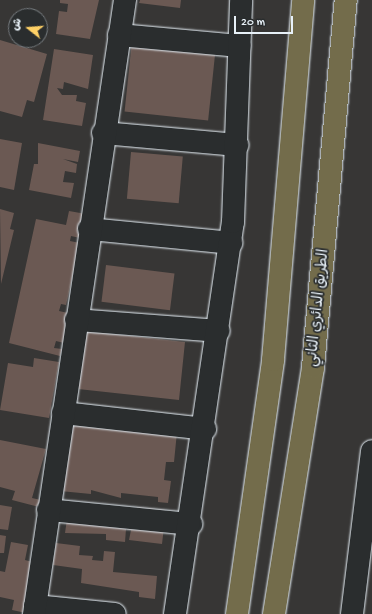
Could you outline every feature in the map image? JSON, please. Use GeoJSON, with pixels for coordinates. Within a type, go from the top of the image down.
{"type":"FeatureCollection","features":[{"type":"Feature","properties":{"kind":"highway"},"geometry":{"type":"LineString","coordinates":[[237,614],[273,360],[304,0]]}},
{"type":"Feature","properties":{"kind":"highway","name":"الطريق الدائري الثاني"},"geometry":{"type":"LineString","coordinates":[[274,614],[313,367],[346,0]]}},
{"type":"Feature","properties":{"kind":"street"},"geometry":{"type":"LineString","coordinates":[[114,614],[35,610],[89,229],[125,0]]}},
{"type":"Feature","properties":{"kind":"street"},"geometry":{"type":"LineString","coordinates":[[175,614],[191,524],[231,243],[237,145],[242,0]]}},
{"type":"Feature","properties":{"kind":"street"},"geometry":{"type":"LineString","coordinates":[[119,35],[240,46]]}},
{"type":"Feature","properties":{"kind":"street"},"geometry":{"type":"LineString","coordinates":[[104,133],[237,145]]}},
{"type":"Feature","properties":{"kind":"street"},"geometry":{"type":"LineString","coordinates":[[89,229],[231,243]]}},
{"type":"Feature","properties":{"kind":"street"},"geometry":{"type":"LineString","coordinates":[[76,320],[219,330]]}},
{"type":"Feature","properties":{"kind":"street"},"geometry":{"type":"LineString","coordinates":[[63,413],[205,429]]}},
{"type":"Feature","properties":{"kind":"street"},"geometry":{"type":"LineString","coordinates":[[352,614],[372,451]]}},
{"type":"Feature","properties":{"kind":"street"},"geometry":{"type":"LineString","coordinates":[[48,510],[191,524]]}},
{"type":"Feature","properties":{"kind":"building"},"geometry":{"type":"Polygon","coordinates":[[[60,0],[99,0],[90,39],[56,34],[59,11],[67,12],[68,4],[60,3],[60,0]]]}},
{"type":"Feature","properties":{"kind":"building"},"geometry":{"type":"Polygon","coordinates":[[[140,0],[181,0],[180,8],[139,3],[140,0]]]}},
{"type":"Feature","properties":{"kind":"building"},"geometry":{"type":"Polygon","coordinates":[[[0,40],[8,42],[8,48],[27,48],[47,54],[34,102],[27,100],[22,117],[0,111],[0,40]]]}},
{"type":"Feature","properties":{"kind":"building"},"geometry":{"type":"Polygon","coordinates":[[[132,41],[216,50],[208,120],[125,112],[132,41]]]}},
{"type":"Feature","properties":{"kind":"building"},"geometry":{"type":"Polygon","coordinates":[[[54,49],[93,55],[88,89],[64,82],[63,89],[57,88],[62,95],[77,95],[76,101],[86,103],[82,126],[43,120],[54,49]]]}},
{"type":"Feature","properties":{"kind":"building"},"geometry":{"type":"Polygon","coordinates":[[[0,139],[22,143],[14,190],[0,187],[0,139]]]}},
{"type":"Feature","properties":{"kind":"building"},"geometry":{"type":"Polygon","coordinates":[[[38,143],[80,151],[78,162],[63,159],[77,164],[76,173],[65,171],[63,182],[74,183],[71,198],[29,190],[34,164],[38,164],[38,143]]]}},
{"type":"Feature","properties":{"kind":"building"},"geometry":{"type":"Polygon","coordinates":[[[131,152],[183,157],[179,203],[127,199],[131,152]]]}},
{"type":"Feature","properties":{"kind":"building"},"geometry":{"type":"Polygon","coordinates":[[[0,209],[14,213],[10,229],[14,230],[1,284],[0,209]]]}},
{"type":"Feature","properties":{"kind":"building"},"geometry":{"type":"Polygon","coordinates":[[[69,211],[86,214],[80,238],[71,236],[70,241],[80,243],[66,305],[61,304],[59,311],[68,313],[64,343],[56,341],[54,348],[62,349],[60,356],[9,343],[36,219],[66,225],[69,211]]]}},
{"type":"Feature","properties":{"kind":"building"},"geometry":{"type":"Polygon","coordinates":[[[106,265],[174,273],[170,310],[101,302],[106,265]]]}},
{"type":"Feature","properties":{"kind":"building"},"geometry":{"type":"Polygon","coordinates":[[[85,325],[113,334],[185,342],[179,400],[78,389],[85,325]]]}},
{"type":"Feature","properties":{"kind":"building"},"geometry":{"type":"Polygon","coordinates":[[[34,358],[59,362],[49,418],[0,410],[8,363],[33,367],[34,358]]]}},
{"type":"Feature","properties":{"kind":"building"},"geometry":{"type":"Polygon","coordinates":[[[68,419],[178,422],[174,462],[166,462],[164,480],[171,481],[168,503],[158,502],[158,497],[121,493],[121,498],[91,490],[91,494],[60,491],[68,419]]]}},
{"type":"Feature","properties":{"kind":"building"},"geometry":{"type":"Polygon","coordinates":[[[0,440],[46,449],[32,498],[41,500],[39,507],[12,500],[15,491],[0,487],[0,440]]]}},
{"type":"Feature","properties":{"kind":"building"},"geometry":{"type":"Polygon","coordinates":[[[0,505],[12,507],[8,530],[0,529],[0,505]]]}},
{"type":"Feature","properties":{"kind":"building"},"geometry":{"type":"Polygon","coordinates":[[[137,507],[166,510],[162,544],[129,540],[131,530],[126,529],[125,542],[106,540],[106,534],[65,533],[67,519],[137,512],[137,507]]]}},
{"type":"Feature","properties":{"kind":"building"},"geometry":{"type":"Polygon","coordinates":[[[0,535],[6,536],[4,553],[0,553],[0,535]]]}},
{"type":"Feature","properties":{"kind":"building"},"geometry":{"type":"Polygon","coordinates":[[[11,542],[28,545],[25,560],[36,563],[26,613],[12,610],[14,600],[0,597],[0,571],[5,572],[11,542]]]}},
{"type":"Feature","properties":{"kind":"building"},"geometry":{"type":"Polygon","coordinates":[[[56,543],[80,546],[79,555],[93,556],[92,560],[103,561],[104,551],[115,552],[113,572],[157,576],[155,599],[139,597],[139,592],[81,583],[82,569],[53,565],[56,543]]]}}]}
